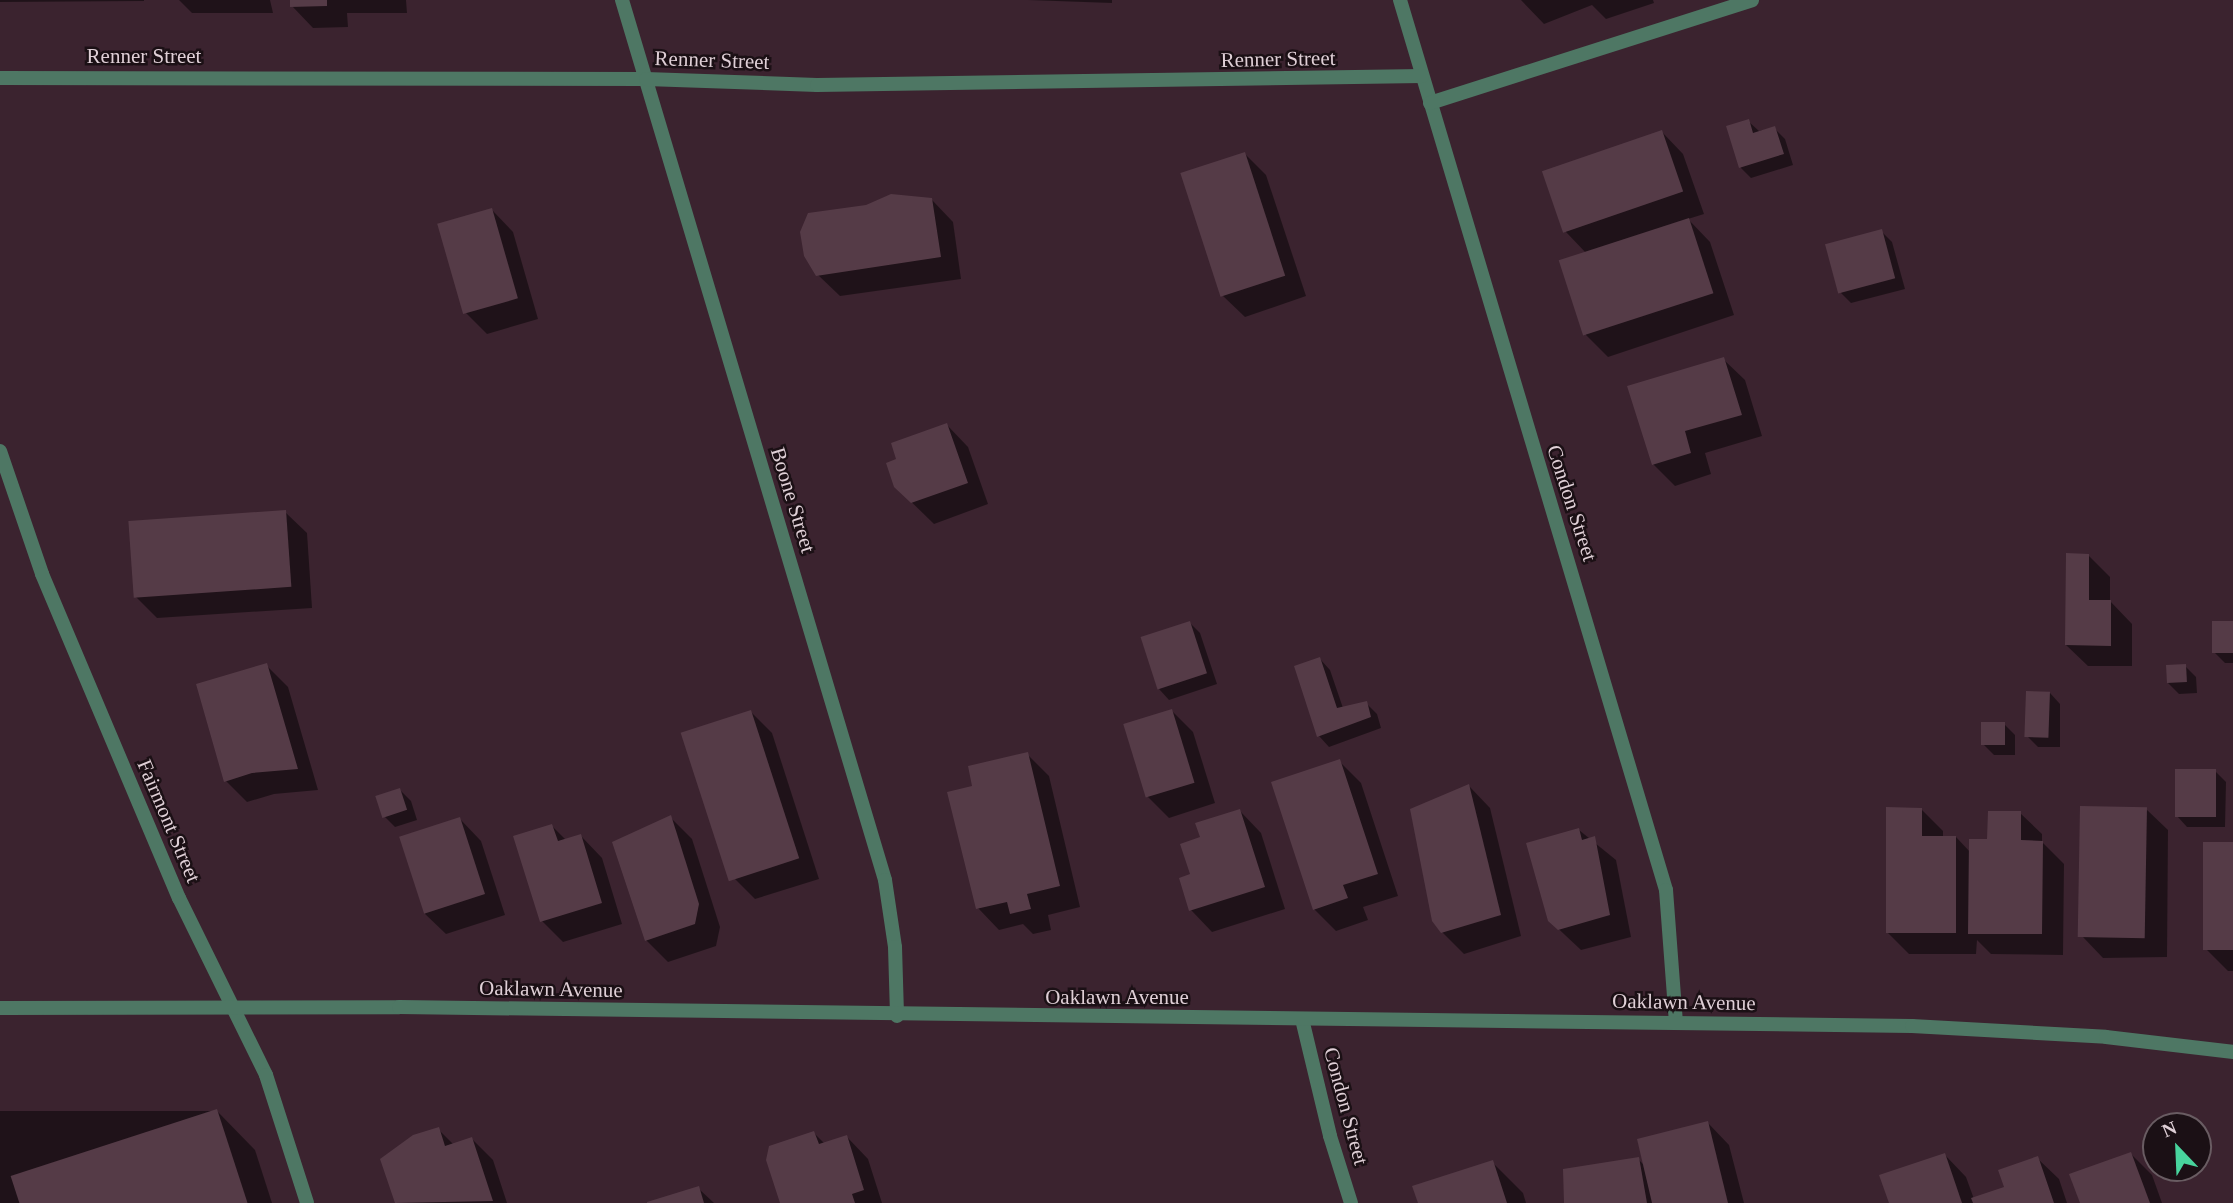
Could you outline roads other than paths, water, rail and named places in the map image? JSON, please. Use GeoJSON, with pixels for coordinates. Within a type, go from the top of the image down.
{"type":"FeatureCollection","features":[{"type":"Feature","properties":{"kind":"street","name":"Boone Street"},"geometry":{"type":"LineString","coordinates":[[622,0],[885,880],[895,947],[897,1016]]}},
{"type":"Feature","properties":{"kind":"street","name":"Condon Street"},"geometry":{"type":"LineString","coordinates":[[1400,0],[1521,413],[1611,693],[1666,890],[1676,1023]]}},
{"type":"Feature","properties":{"kind":"street"},"geometry":{"type":"LineString","coordinates":[[1430,103],[1752,0]]}},
{"type":"Feature","properties":{"kind":"street","name":"Renner Street"},"geometry":{"type":"LineString","coordinates":[[0,78],[646,79],[938,84],[1422,76]]}},
{"type":"Feature","properties":{"kind":"street","name":"Fairmont Street"},"geometry":{"type":"LineString","coordinates":[[0,451],[42,574],[179,898],[266,1074],[307,1203]]}},
{"type":"Feature","properties":{"kind":"street","name":"Oaklawn Avenue"},"geometry":{"type":"LineString","coordinates":[[0,1008],[233,1010],[399,1007],[897,1016],[1912,1026],[2106,1037],[2233,1052]]}},
{"type":"Feature","properties":{"kind":"street","name":"Condon Street"},"geometry":{"type":"LineString","coordinates":[[1302,1019],[1330,1136],[1351,1203]]}}]}
